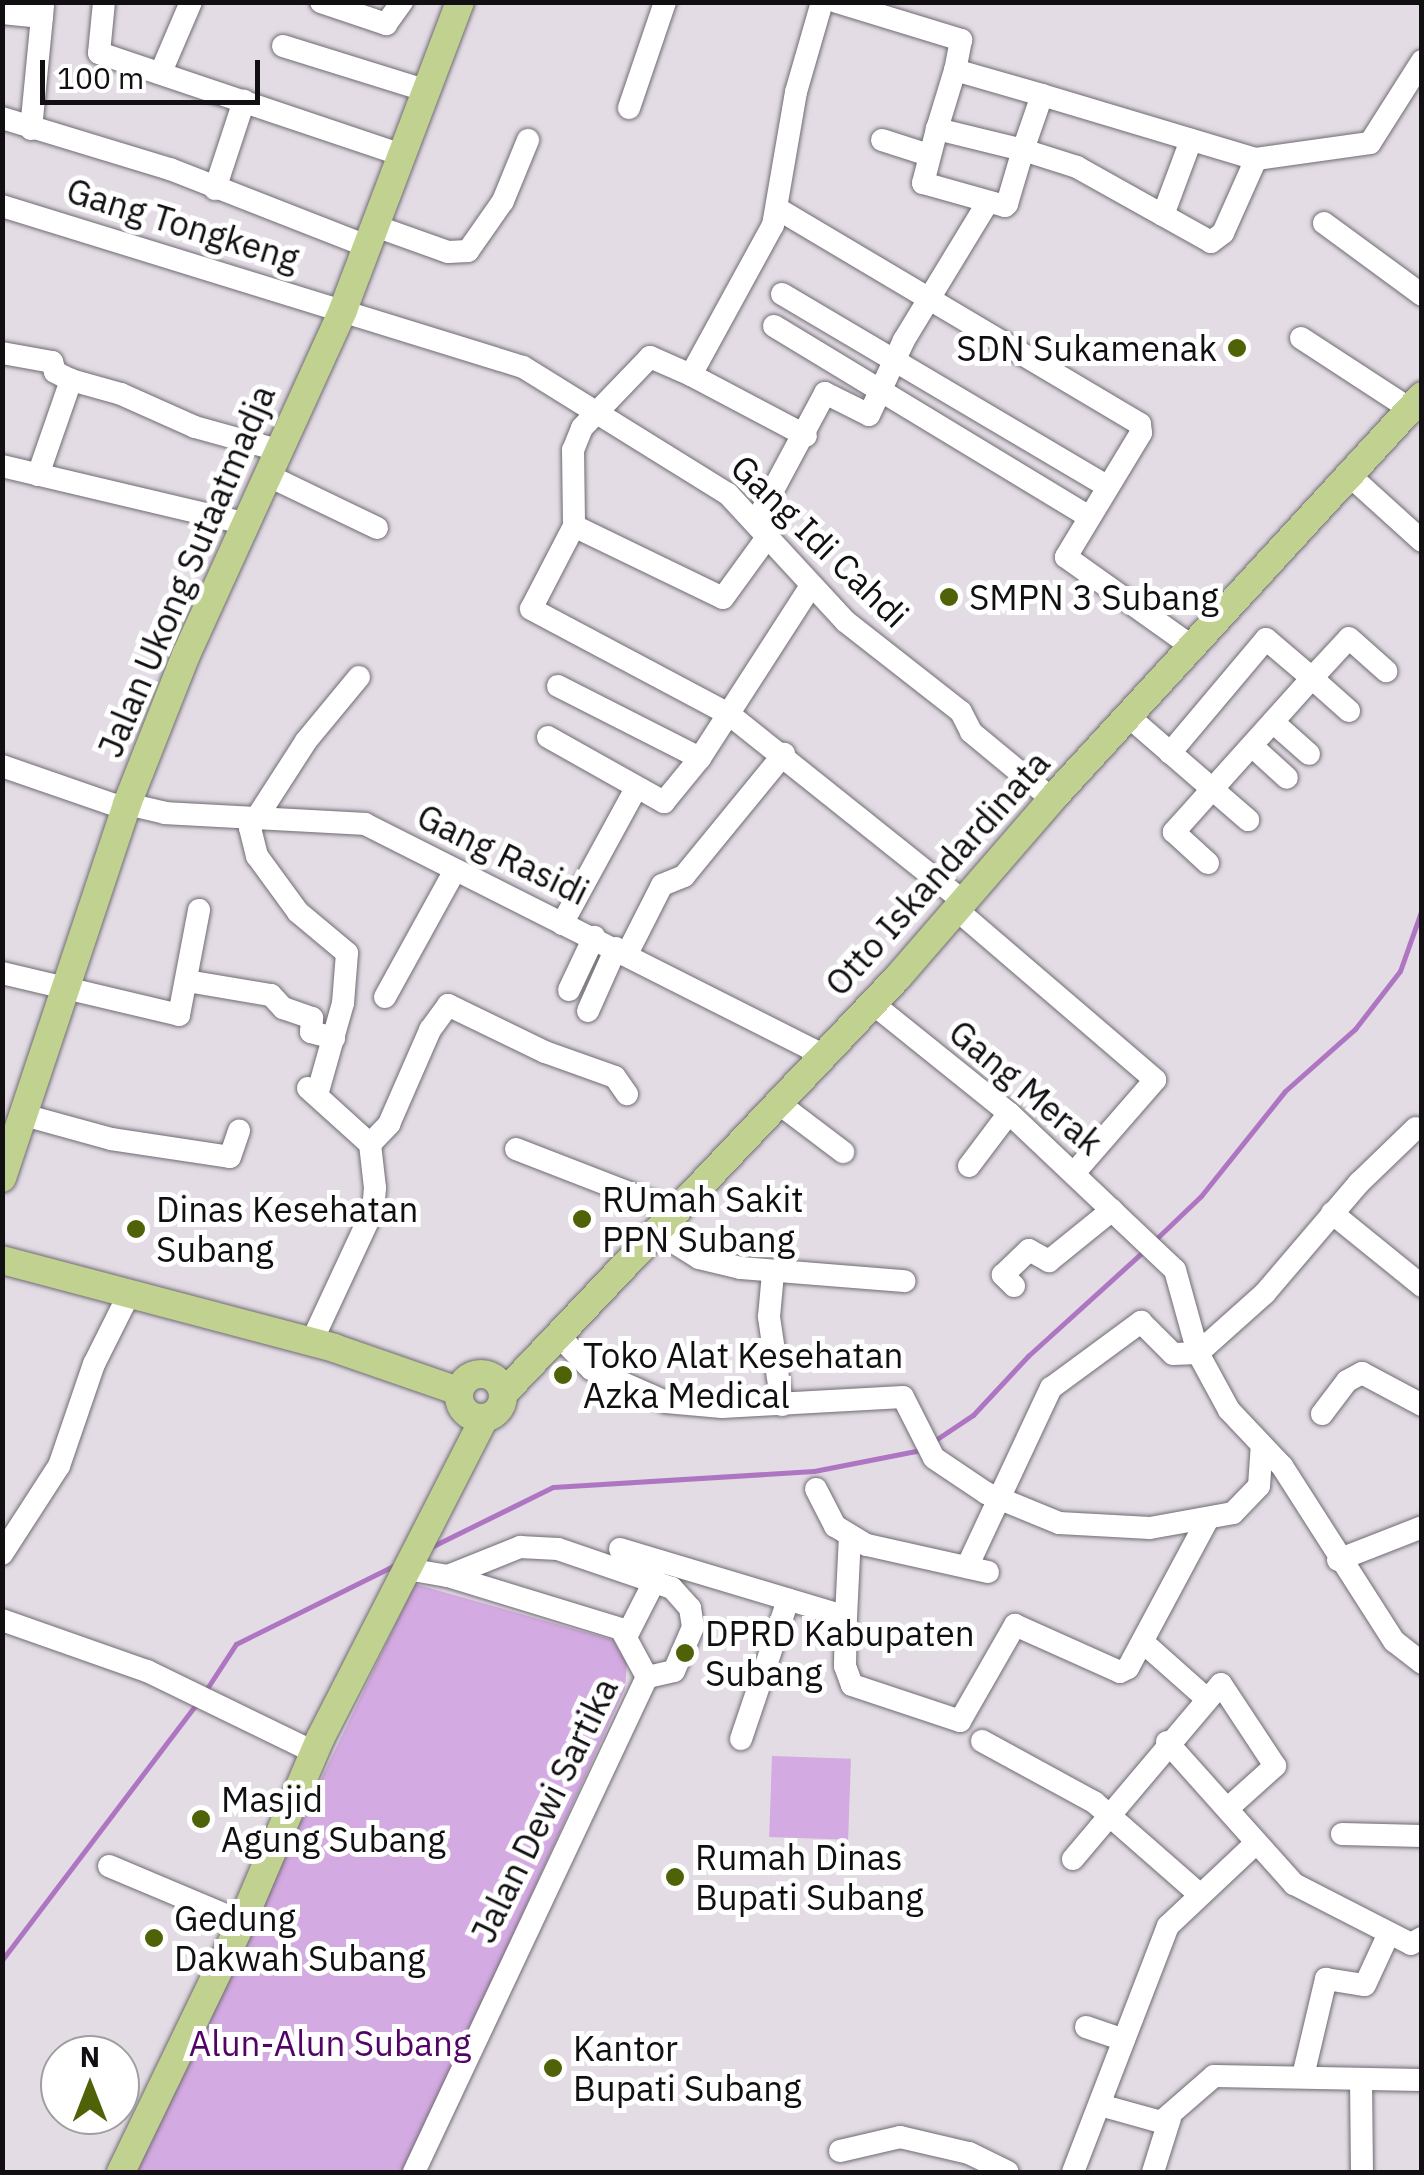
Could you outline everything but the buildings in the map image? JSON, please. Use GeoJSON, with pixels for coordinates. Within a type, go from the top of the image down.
{"type":"FeatureCollection","features":[{"type":"Feature","properties":{"kind":"main road","name":"Jalan Ukong Sutaatmadja"},"geometry":{"type":"LineString","coordinates":[[2,1178],[68,990],[126,807],[244,522],[343,310],[460,2]]}},
{"type":"Feature","properties":{"kind":"main road","name":"Otto Iskandardinata"},"geometry":{"type":"LineString","coordinates":[[503,1394],[663,1220],[872,1004],[1052,799],[1416,403]]}},
{"type":"Feature","properties":{"kind":"main road"},"geometry":{"type":"LineString","coordinates":[[2,1260],[311,1343],[458,1391]]}},
{"type":"Feature","properties":{"kind":"main road"},"geometry":{"type":"LineString","coordinates":[[120,2172],[242,1922],[314,1752],[484,1418],[496,1412],[503,1394],[492,1376],[478,1374],[458,1391]]}},
{"type":"Feature","properties":{"kind":"main road"},"geometry":{"type":"LineString","coordinates":[[458,1391],[464,1411],[484,1418]]}},
{"type":"Feature","properties":{"kind":"street"},"geometry":{"type":"LineString","coordinates":[[104,2],[99,53],[400,154]]}},
{"type":"Feature","properties":{"kind":"street"},"geometry":{"type":"LineString","coordinates":[[161,72],[191,2]]}},
{"type":"Feature","properties":{"kind":"street"},"geometry":{"type":"LineString","coordinates":[[331,4],[386,24],[402,2]]}},
{"type":"Feature","properties":{"kind":"street"},"geometry":{"type":"LineString","coordinates":[[629,108],[665,2]]}},
{"type":"Feature","properties":{"kind":"street"},"geometry":{"type":"LineString","coordinates":[[691,374],[742,288],[778,209],[796,92],[822,2]]}},
{"type":"Feature","properties":{"kind":"street"},"geometry":{"type":"LineString","coordinates":[[837,2],[960,40],[956,70],[929,155],[925,188],[986,205],[1007,204],[1042,95]]}},
{"type":"Feature","properties":{"kind":"street"},"geometry":{"type":"LineString","coordinates":[[2,13],[43,10],[32,128]]}},
{"type":"Feature","properties":{"kind":"street"},"geometry":{"type":"LineString","coordinates":[[283,46],[424,90]]}},
{"type":"Feature","properties":{"kind":"street"},"geometry":{"type":"LineString","coordinates":[[956,70],[1256,160],[1370,143],[1422,61]]}},
{"type":"Feature","properties":{"kind":"street"},"geometry":{"type":"LineString","coordinates":[[214,189],[244,101]]}},
{"type":"Feature","properties":{"kind":"street"},"geometry":{"type":"LineString","coordinates":[[2,118],[373,237],[448,252],[468,252],[503,202],[528,140]]}},
{"type":"Feature","properties":{"kind":"street"},"geometry":{"type":"LineString","coordinates":[[937,129],[1023,150],[1094,174],[1216,241],[1256,160]]}},
{"type":"Feature","properties":{"kind":"street"},"geometry":{"type":"LineString","coordinates":[[882,140],[929,155]]}},
{"type":"Feature","properties":{"kind":"street"},"geometry":{"type":"LineString","coordinates":[[1163,215],[1191,140]]}},
{"type":"Feature","properties":{"kind":"street"},"geometry":{"type":"LineString","coordinates":[[574,526],[722,598],[762,528],[826,393],[869,415],[928,299],[986,205]]}},
{"type":"Feature","properties":{"kind":"street","name":"Gang Tongkeng"},"geometry":{"type":"LineString","coordinates":[[2,206],[343,310]]}},
{"type":"Feature","properties":{"kind":"street"},"geometry":{"type":"LineString","coordinates":[[778,209],[1140,424],[1142,433],[1086,514],[1066,557],[1194,648]]}},
{"type":"Feature","properties":{"kind":"street"},"geometry":{"type":"LineString","coordinates":[[1324,223],[1422,295]]}},
{"type":"Feature","properties":{"kind":"street"},"geometry":{"type":"LineString","coordinates":[[782,294],[896,357],[1106,484]]}},
{"type":"Feature","properties":{"kind":"street","name":"Gang Idi Cahdi"},"geometry":{"type":"LineString","coordinates":[[343,310],[523,366],[597,408],[728,494],[811,586],[961,712],[970,732],[1052,799]]}},
{"type":"Feature","properties":{"kind":"street"},"geometry":{"type":"LineString","coordinates":[[774,326],[1086,514]]}},
{"type":"Feature","properties":{"kind":"street"},"geometry":{"type":"LineString","coordinates":[[1301,338],[1416,403]]}},
{"type":"Feature","properties":{"kind":"street"},"geometry":{"type":"LineString","coordinates":[[2,353],[52,362],[54,372],[71,380],[122,394],[272,462],[377,528]]}},
{"type":"Feature","properties":{"kind":"street"},"geometry":{"type":"LineString","coordinates":[[806,436],[651,356],[597,408],[572,450],[574,526],[530,609],[730,714],[784,754],[1156,1080],[1076,1172]]}},
{"type":"Feature","properties":{"kind":"street"},"geometry":{"type":"LineString","coordinates":[[38,475],[71,380]]}},
{"type":"Feature","properties":{"kind":"street"},"geometry":{"type":"LineString","coordinates":[[2,466],[244,522]]}},
{"type":"Feature","properties":{"kind":"street"},"geometry":{"type":"LineString","coordinates":[[1348,474],[1422,541]]}},
{"type":"Feature","properties":{"kind":"street"},"geometry":{"type":"LineString","coordinates":[[548,737],[668,802],[730,714],[811,586]]}},
{"type":"Feature","properties":{"kind":"street"},"geometry":{"type":"LineString","coordinates":[[1208,864],[1174,832],[1312,678],[1349,638],[1386,671]]}},
{"type":"Feature","properties":{"kind":"street"},"geometry":{"type":"LineString","coordinates":[[1170,753],[1266,639],[1349,711]]}},
{"type":"Feature","properties":{"kind":"street"},"geometry":{"type":"LineString","coordinates":[[311,1343],[373,1210],[370,1144],[312,1091],[334,1038],[343,1003],[345,949],[298,912],[257,856],[252,818],[359,677]]}},
{"type":"Feature","properties":{"kind":"street"},"geometry":{"type":"LineString","coordinates":[[558,686],[700,758]]}},
{"type":"Feature","properties":{"kind":"street"},"geometry":{"type":"LineString","coordinates":[[1128,716],[1248,820]]}},
{"type":"Feature","properties":{"kind":"street"},"geometry":{"type":"LineString","coordinates":[[1274,722],[1309,754]]}},
{"type":"Feature","properties":{"kind":"street"},"geometry":{"type":"LineString","coordinates":[[1252,746],[1287,778]]}},
{"type":"Feature","properties":{"kind":"street"},"geometry":{"type":"LineString","coordinates":[[588,1011],[662,886],[684,876],[784,754]]}},
{"type":"Feature","properties":{"kind":"street","name":"Gang Rasidi"},"geometry":{"type":"LineString","coordinates":[[2,766],[126,807],[365,824],[562,924],[622,950],[823,1055]]}},
{"type":"Feature","properties":{"kind":"street"},"geometry":{"type":"LineString","coordinates":[[562,924],[636,788]]}},
{"type":"Feature","properties":{"kind":"street"},"geometry":{"type":"LineString","coordinates":[[385,997],[455,870]]}},
{"type":"Feature","properties":{"kind":"street"},"geometry":{"type":"LineString","coordinates":[[2,973],[179,1016],[199,910]]}},
{"type":"Feature","properties":{"kind":"street"},"geometry":{"type":"LineString","coordinates":[[569,990],[594,938]]}},
{"type":"Feature","properties":{"kind":"street"},"geometry":{"type":"LineString","coordinates":[[187,980],[271,995],[283,1008],[312,1018],[311,1032],[334,1038]]}},
{"type":"Feature","properties":{"kind":"street","name":"Gang Merak"},"geometry":{"type":"LineString","coordinates":[[872,1004],[1009,1113],[1076,1172],[1175,1270],[1198,1354]]}},
{"type":"Feature","properties":{"kind":"street"},"geometry":{"type":"LineString","coordinates":[[370,1144],[389,1124],[430,1030],[448,1005],[545,1052],[616,1077],[627,1094]]}},
{"type":"Feature","properties":{"kind":"street"},"geometry":{"type":"LineString","coordinates":[[778,1102],[843,1152]]}},
{"type":"Feature","properties":{"kind":"street"},"geometry":{"type":"LineString","coordinates":[[969,1166],[1009,1113]]}},
{"type":"Feature","properties":{"kind":"street"},"geometry":{"type":"LineString","coordinates":[[24,1115],[111,1139],[230,1157],[239,1131]]}},
{"type":"Feature","properties":{"kind":"street"},"geometry":{"type":"LineString","coordinates":[[816,1489],[835,1526],[850,1536],[977,1570],[1000,1499],[1051,1388],[1136,1325],[1149,1325],[1173,1354],[1198,1354],[1265,1293],[1332,1214],[1416,1128]]}},
{"type":"Feature","properties":{"kind":"street"},"geometry":{"type":"LineString","coordinates":[[516,1148],[663,1220],[699,1258],[773,1273],[904,1281]]}},
{"type":"Feature","properties":{"kind":"street"},"geometry":{"type":"LineString","coordinates":[[1014,1286],[1003,1275],[1029,1250],[1049,1262],[1112,1210]]}},
{"type":"Feature","properties":{"kind":"street"},"geometry":{"type":"LineString","coordinates":[[1332,1214],[1422,1286]]}},
{"type":"Feature","properties":{"kind":"street"},"geometry":{"type":"LineString","coordinates":[[773,1273],[769,1316],[782,1404]]}},
{"type":"Feature","properties":{"kind":"street"},"geometry":{"type":"LineString","coordinates":[[2,1554],[59,1466],[94,1364],[129,1294]]}},
{"type":"Feature","properties":{"kind":"street"},"geometry":{"type":"LineString","coordinates":[[557,1334],[590,1370],[650,1398],[722,1406],[904,1397],[914,1425],[934,1458],[1000,1499],[1058,1523],[1105,1528],[1206,1524],[1233,1513],[1255,1494],[1270,1455]]}},
{"type":"Feature","properties":{"kind":"street"},"geometry":{"type":"LineString","coordinates":[[1198,1354],[1229,1410],[1270,1455],[1394,1641],[1422,1663]]}},
{"type":"Feature","properties":{"kind":"street"},"geometry":{"type":"LineString","coordinates":[[1322,1414],[1346,1381],[1362,1373],[1422,1405]]}},
{"type":"Feature","properties":{"kind":"street"},"geometry":{"type":"LineString","coordinates":[[850,1536],[846,1617],[852,1685],[960,1721],[1015,1624],[1120,1672],[1145,1644],[1206,1524]]}},
{"type":"Feature","properties":{"kind":"street"},"geometry":{"type":"LineString","coordinates":[[1338,1560],[1422,1526]]}},
{"type":"Feature","properties":{"kind":"street"},"geometry":{"type":"LineString","coordinates":[[448,1576],[520,1547],[558,1550],[655,1580],[681,1594],[693,1627],[674,1671],[647,1677]]}},
{"type":"Feature","properties":{"kind":"street"},"geometry":{"type":"LineString","coordinates":[[620,1549],[846,1617]]}},
{"type":"Feature","properties":{"kind":"street","name":"Jalan Dewi Sartika"},"geometry":{"type":"LineString","coordinates":[[407,1569],[448,1576],[627,1635],[647,1677],[414,2172]]}},
{"type":"Feature","properties":{"kind":"street"},"geometry":{"type":"LineString","coordinates":[[627,1635],[655,1580]]}},
{"type":"Feature","properties":{"kind":"street"},"geometry":{"type":"LineString","coordinates":[[741,1739],[788,1600]]}},
{"type":"Feature","properties":{"kind":"street"},"geometry":{"type":"LineString","coordinates":[[2,1620],[147,1671],[218,1710],[314,1752]]}},
{"type":"Feature","properties":{"kind":"street"},"geometry":{"type":"LineString","coordinates":[[1145,1644],[1207,1700]]}},
{"type":"Feature","properties":{"kind":"street"},"geometry":{"type":"LineString","coordinates":[[1073,1859],[1167,1742],[1223,1685],[1275,1761],[1273,1772],[1227,1809]]}},
{"type":"Feature","properties":{"kind":"street"},"geometry":{"type":"LineString","coordinates":[[982,1741],[1057,1776],[1198,1893]]}},
{"type":"Feature","properties":{"kind":"street"},"geometry":{"type":"LineString","coordinates":[[1167,1742],[1254,1844],[1294,1884],[1411,1944],[1422,1938]]}},
{"type":"Feature","properties":{"kind":"street"},"geometry":{"type":"LineString","coordinates":[[1342,1834],[1422,1836]]}},
{"type":"Feature","properties":{"kind":"street"},"geometry":{"type":"LineString","coordinates":[[1073,2172],[1168,1926],[1198,1893],[1254,1844]]}},
{"type":"Feature","properties":{"kind":"street"},"geometry":{"type":"LineString","coordinates":[[109,1866],[242,1922]]}},
{"type":"Feature","properties":{"kind":"street"},"geometry":{"type":"LineString","coordinates":[[1303,2076],[1326,1979],[1364,1985],[1389,1933]]}},
{"type":"Feature","properties":{"kind":"street"},"geometry":{"type":"LineString","coordinates":[[1086,2028],[1124,2040]]}},
{"type":"Feature","properties":{"kind":"street"},"geometry":{"type":"LineString","coordinates":[[1153,2172],[1170,2118],[1204,2079],[1303,2076],[1422,2080]]}},
{"type":"Feature","properties":{"kind":"street"},"geometry":{"type":"LineString","coordinates":[[1361,2079],[1362,2172]]}},
{"type":"Feature","properties":{"kind":"street"},"geometry":{"type":"LineString","coordinates":[[1100,2106],[1140,2121],[1170,2118]]}},
{"type":"Feature","properties":{"kind":"street"},"geometry":{"type":"LineString","coordinates":[[840,2151],[900,2137],[969,2152],[1008,2172]]}},
{"type":"Feature","properties":{"kind":"green space","name":"Alun-Alun Subang"},"geometry":{"type":"Polygon","coordinates":[[[415,1584],[613,1640],[627,1661],[625,1689],[405,2172],[132,2172],[415,1584]]]}},
{"type":"Feature","properties":{"kind":"green space"},"geometry":{"type":"Polygon","coordinates":[[[772,1756],[851,1759],[848,1840],[769,1837],[772,1756]]]}},
{"type":"Feature","properties":{"kind":"waterway"},"geometry":{"type":"LineString","coordinates":[[1155,1240],[1201,1196],[1285,1091],[1355,1029],[1400,971],[1422,909]]}},
{"type":"Feature","properties":{"kind":"waterway"},"geometry":{"type":"LineString","coordinates":[[934,1441],[973,1415],[1028,1356],[1144,1251]]}},
{"type":"Feature","properties":{"kind":"waterway"},"geometry":{"type":"LineString","coordinates":[[429,1548],[553,1487],[814,1471],[921,1450]]}},
{"type":"Feature","properties":{"kind":"waterway"},"geometry":{"type":"LineString","coordinates":[[206,1690],[236,1644],[397,1564]]}},
{"type":"Feature","properties":{"kind":"waterway"},"geometry":{"type":"LineString","coordinates":[[2,1960],[197,1703]]}},
{"type":"Feature","properties":{"kind":"place","name":"SDN Sukamenak"},"geometry":{"type":"Point","coordinates":[1237,348]}},
{"type":"Feature","properties":{"kind":"place","name":"SMPN 3 Subang"},"geometry":{"type":"Point","coordinates":[949,597]}},
{"type":"Feature","properties":{"kind":"place","name":"RUmah Sakit PPN Subang"},"geometry":{"type":"Point","coordinates":[582,1219]}},
{"type":"Feature","properties":{"kind":"place","name":"Dinas Kesehatan Subang"},"geometry":{"type":"Point","coordinates":[136,1229]}},
{"type":"Feature","properties":{"kind":"place","name":"Toko Alat Kesehatan Azka Medical"},"geometry":{"type":"Point","coordinates":[563,1375]}},
{"type":"Feature","properties":{"kind":"place","name":"DPRD Kabupaten Subang"},"geometry":{"type":"Point","coordinates":[685,1653]}},
{"type":"Feature","properties":{"kind":"place","name":"Masjid Agung Subang"},"geometry":{"type":"Point","coordinates":[201,1819]}},
{"type":"Feature","properties":{"kind":"place","name":"Rumah Dinas Bupati Subang"},"geometry":{"type":"Point","coordinates":[675,1877]}},
{"type":"Feature","properties":{"kind":"place","name":"Gedung Dakwah Subang"},"geometry":{"type":"Point","coordinates":[154,1938]}},
{"type":"Feature","properties":{"kind":"place","name":"Kantor Bupati Subang"},"geometry":{"type":"Point","coordinates":[553,2068]}}]}
